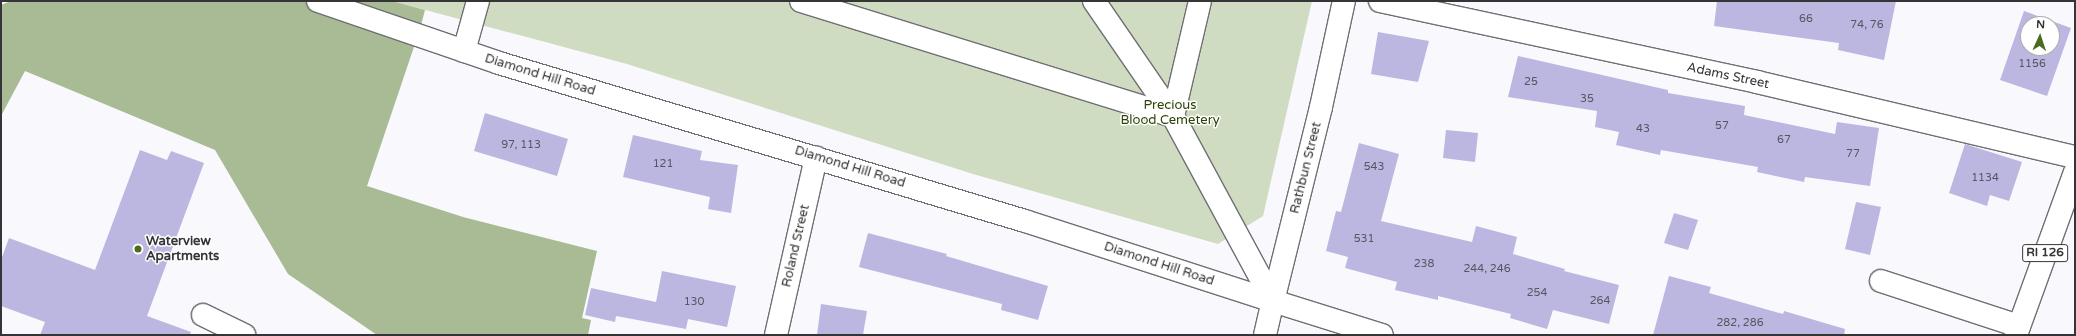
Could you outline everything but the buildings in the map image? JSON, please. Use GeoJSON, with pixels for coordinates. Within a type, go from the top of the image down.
{"type":"FeatureCollection","features":[{"type":"Feature","properties":{"kind":"street","name":"Diamond Hill Road"},"geometry":{"type":"LineString","coordinates":[[318,1],[464,51],[1025,220],[1382,335]]}},
{"type":"Feature","properties":{"kind":"street"},"geometry":{"type":"LineString","coordinates":[[464,51],[478,1]]}},
{"type":"Feature","properties":{"kind":"street"},"geometry":{"type":"LineString","coordinates":[[801,1],[1173,116]]}},
{"type":"Feature","properties":{"kind":"street"},"geometry":{"type":"LineString","coordinates":[[1094,1],[1173,116],[1273,301]]}},
{"type":"Feature","properties":{"kind":"street"},"geometry":{"type":"LineString","coordinates":[[1173,116],[1200,1]]}},
{"type":"Feature","properties":{"kind":"street","name":"Rathbun Street"},"geometry":{"type":"LineString","coordinates":[[1266,335],[1344,1]]}},
{"type":"Feature","properties":{"kind":"street","name":"Adams Street"},"geometry":{"type":"LineString","coordinates":[[1380,1],[1757,82],[2075,156]]}},
{"type":"Feature","properties":{"kind":"street","name":"Roland Street"},"geometry":{"type":"LineString","coordinates":[[776,335],[816,157]]}},
{"type":"Feature","properties":{"kind":"street","name":"RI 126"},"geometry":{"type":"LineString","coordinates":[[2017,330],[2075,172]]}},
{"type":"Feature","properties":{"kind":"street"},"geometry":{"type":"LineString","coordinates":[[1881,281],[2017,330]]}},
{"type":"Feature","properties":{"kind":"street"},"geometry":{"type":"LineString","coordinates":[[202,315],[244,335]]}},
{"type":"Feature","properties":{"kind":"green space"},"geometry":{"type":"Polygon","coordinates":[[[11,1],[392,1],[425,10],[367,186],[463,217],[597,251],[582,318],[591,320],[588,335],[377,335],[288,274],[215,150],[25,71],[1,116],[1,5],[11,1]]]}},
{"type":"Feature","properties":{"kind":"green space","name":"Precious Blood Cemetery"},"geometry":{"type":"Polygon","coordinates":[[[392,1],[1312,1],[1263,216],[1218,244],[973,174],[627,64],[392,1]]]}},
{"type":"Feature","properties":{"kind":"place","name":"Waterview Apartments"},"geometry":{"type":"Point","coordinates":[138,249]}}]}
